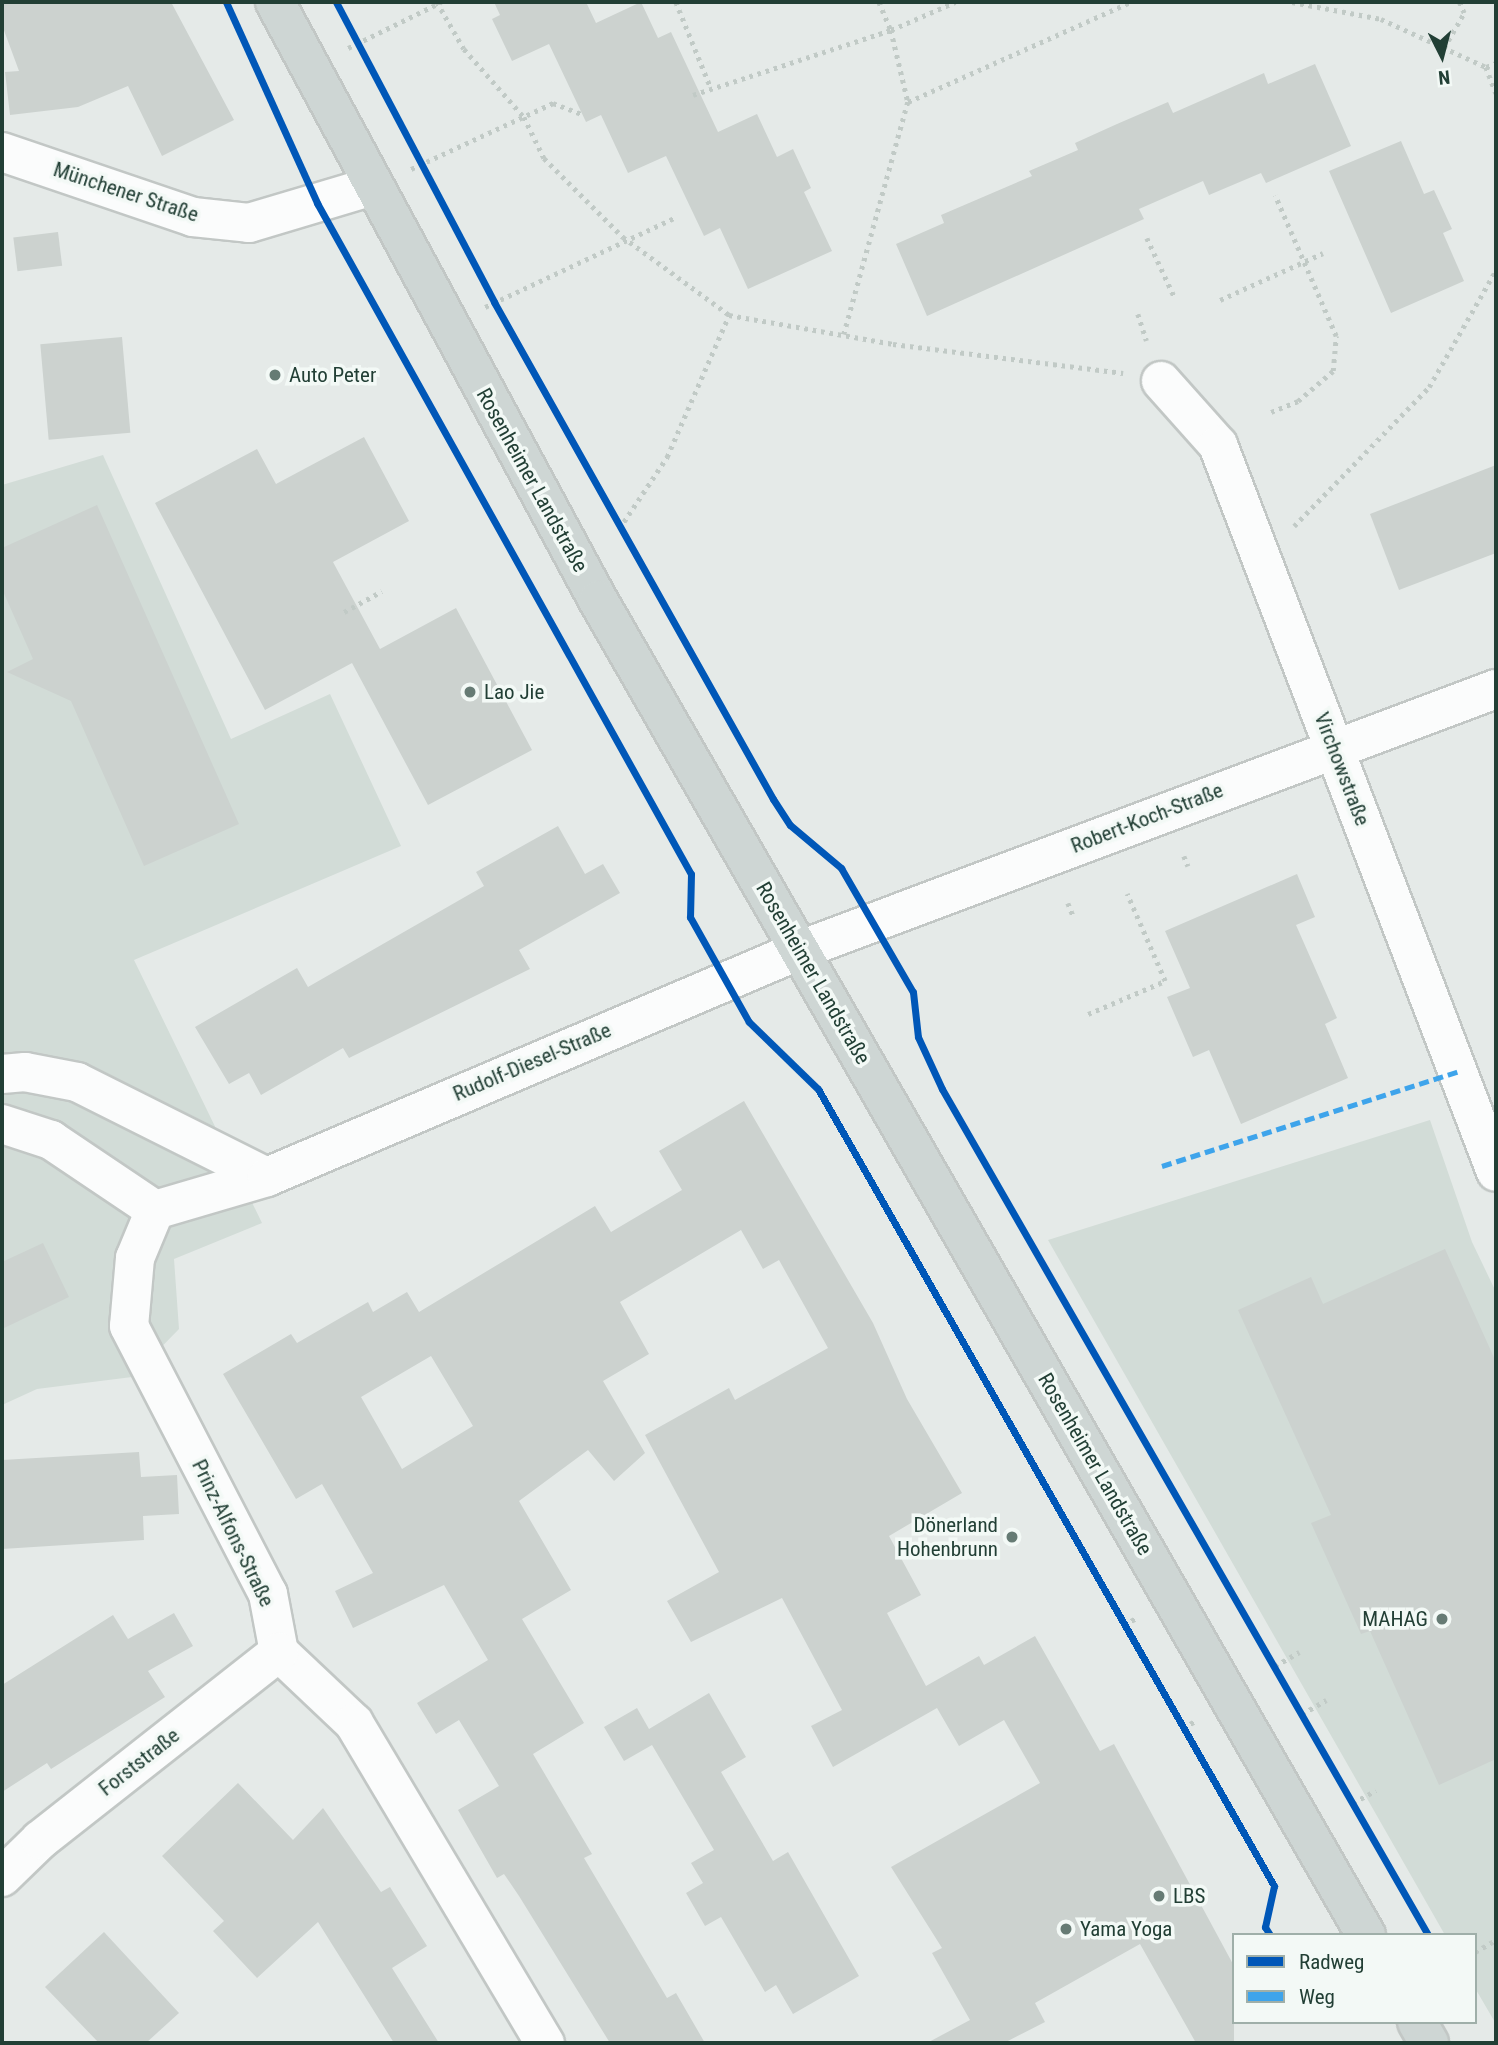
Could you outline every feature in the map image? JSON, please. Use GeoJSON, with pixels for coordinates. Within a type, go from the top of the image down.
{"type":"FeatureCollection","features":[{"type":"Feature","properties":{"kind":"main road","name":"Rosenheimer Landstraße"},"geometry":{"type":"LineString","coordinates":[[275,2],[447,327],[800,950],[1365,1933]]}},
{"type":"Feature","properties":{"kind":"main road"},"geometry":{"type":"LineString","coordinates":[[1418,2024],[1429,2043]]}},
{"type":"Feature","properties":{"kind":"street","name":"Münchener Straße"},"geometry":{"type":"LineString","coordinates":[[2,152],[193,217],[249,223],[373,186]]}},
{"type":"Feature","properties":{"kind":"street","name":"Virchowstraße"},"geometry":{"type":"LineString","coordinates":[[1161,382],[1218,445],[1496,1172]]}},
{"type":"Feature","properties":{"kind":"street","name":"Robert-Koch-Straße"},"geometry":{"type":"LineString","coordinates":[[800,950],[1335,747],[1496,689]]}},
{"type":"Feature","properties":{"kind":"street","name":"Rudolf-Diesel-Straße"},"geometry":{"type":"LineString","coordinates":[[155,1210],[267,1177],[800,950]]}},
{"type":"Feature","properties":{"kind":"street"},"geometry":{"type":"LineString","coordinates":[[2,1074],[25,1072],[77,1082],[267,1177]]}},
{"type":"Feature","properties":{"kind":"street"},"geometry":{"type":"LineString","coordinates":[[2,1124],[51,1140],[155,1210]]}},
{"type":"Feature","properties":{"kind":"street","name":"Prinz-Alfons-Straße"},"geometry":{"type":"LineString","coordinates":[[155,1210],[135,1258],[129,1326],[268,1594],[279,1652]]}},
{"type":"Feature","properties":{"kind":"street"},"geometry":{"type":"LineString","coordinates":[[279,1652],[354,1723],[545,2043]]}},
{"type":"Feature","properties":{"kind":"street","name":"Forststraße"},"geometry":{"type":"LineString","coordinates":[[2,1877],[40,1840],[279,1652]]}},
{"type":"Feature","properties":{"kind":"path"},"geometry":{"type":"LineString","coordinates":[[310,67],[438,2],[464,49],[524,117],[544,158],[623,237],[729,315],[844,334],[1097,367],[1161,382]]}},
{"type":"Feature","properties":{"kind":"path"},"geometry":{"type":"LineString","coordinates":[[676,2],[711,88]]}},
{"type":"Feature","properties":{"kind":"path"},"geometry":{"type":"LineString","coordinates":[[844,334],[908,102],[891,30],[879,2]]}},
{"type":"Feature","properties":{"kind":"path"},"geometry":{"type":"LineString","coordinates":[[693,95],[891,30],[955,2]]}},
{"type":"Feature","properties":{"kind":"path"},"geometry":{"type":"LineString","coordinates":[[908,102],[1131,2]]}},
{"type":"Feature","properties":{"kind":"path"},"geometry":{"type":"LineString","coordinates":[[1292,2],[1381,19],[1486,68],[1496,93]]}},
{"type":"Feature","properties":{"kind":"path"},"geometry":{"type":"LineString","coordinates":[[1444,48],[1464,13],[1459,2]]}},
{"type":"Feature","properties":{"kind":"path"},"geometry":{"type":"LineString","coordinates":[[1486,68],[1496,63]]}},
{"type":"Feature","properties":{"kind":"path"},"geometry":{"type":"LineString","coordinates":[[373,186],[553,103],[582,114]]}},
{"type":"Feature","properties":{"kind":"path"},"geometry":{"type":"LineString","coordinates":[[1271,412],[1298,401],[1333,371],[1336,336],[1275,195]]}},
{"type":"Feature","properties":{"kind":"path"},"geometry":{"type":"LineString","coordinates":[[447,327],[623,237],[674,218]]}},
{"type":"Feature","properties":{"kind":"path"},"geometry":{"type":"LineString","coordinates":[[1147,238],[1174,296]]}},
{"type":"Feature","properties":{"kind":"path"},"geometry":{"type":"LineString","coordinates":[[1220,300],[1323,253]]}},
{"type":"Feature","properties":{"kind":"path"},"geometry":{"type":"LineString","coordinates":[[1258,549],[1298,524],[1429,387],[1496,270]]}},
{"type":"Feature","properties":{"kind":"path"},"geometry":{"type":"LineString","coordinates":[[619,529],[667,457],[729,315]]}},
{"type":"Feature","properties":{"kind":"path"},"geometry":{"type":"LineString","coordinates":[[344,612],[382,592]]}},
{"type":"Feature","properties":{"kind":"path"},"geometry":{"type":"LineString","coordinates":[[1184,856],[1188,866]]}},
{"type":"Feature","properties":{"kind":"path"},"geometry":{"type":"LineString","coordinates":[[1088,1014],[1165,981],[1127,894]]}},
{"type":"Feature","properties":{"kind":"path"},"geometry":{"type":"LineString","coordinates":[[1068,904],[1074,918]]}},
{"type":"Feature","properties":{"kind":"path"},"geometry":{"type":"LineString","coordinates":[[1275,1667],[1299,1652]]}},
{"type":"Feature","properties":{"kind":"path"},"geometry":{"type":"LineString","coordinates":[[1302,1714],[1325,1700]]}},
{"type":"Feature","properties":{"kind":"path"},"geometry":{"type":"LineString","coordinates":[[1353,1803],[1376,1790]]}},
{"type":"Feature","properties":{"kind":"path"},"geometry":{"type":"LineString","coordinates":[[1477,1951],[1496,1940]]}},
{"type":"Feature","properties":{"kind":"shaded area"},"geometry":{"type":"Polygon","coordinates":[[[103,455],[231,739],[330,694],[401,846],[134,960],[262,1223],[174,1259],[179,1329],[132,1377],[37,1389],[2,1405],[2,485],[103,455]]]}},
{"type":"Feature","properties":{"kind":"shaded area","name":"MAHAG"},"geometry":{"type":"Polygon","coordinates":[[[1430,1120],[1472,1242],[1496,1292],[1496,2024],[1477,1991],[1477,1933],[1444,1933],[1048,1240],[1430,1120]]]}},
{"type":"Feature","properties":{"kind":"building"},"geometry":{"type":"Polygon","coordinates":[[[2,2],[171,2],[234,120],[162,156],[128,86],[78,107],[10,115],[5,72],[19,71],[2,25],[2,2]]]}},
{"type":"Feature","properties":{"kind":"building"},"geometry":{"type":"Polygon","coordinates":[[[494,2],[586,2],[596,23],[641,2],[658,38],[671,32],[718,132],[757,114],[777,157],[793,149],[811,188],[804,192],[832,251],[748,289],[720,228],[704,236],[666,156],[628,173],[601,115],[586,122],[549,44],[512,61],[492,19],[500,15],[494,2]]]}},
{"type":"Feature","properties":{"kind":"building"},"geometry":{"type":"Polygon","coordinates":[[[1315,64],[1351,146],[1266,183],[1261,173],[1209,195],[1203,181],[1139,209],[1144,219],[927,316],[896,244],[944,223],[941,215],[1032,176],[1029,171],[1078,150],[1075,143],[1168,102],[1173,113],[1264,73],[1268,84],[1315,64]]]}},
{"type":"Feature","properties":{"kind":"building"},"geometry":{"type":"Polygon","coordinates":[[[1401,141],[1424,194],[1434,190],[1452,229],[1443,233],[1464,281],[1391,313],[1329,171],[1401,141]]]}},
{"type":"Feature","properties":{"kind":"building"},"geometry":{"type":"Polygon","coordinates":[[[58,232],[62,266],[17,271],[13,237],[58,232]]]}},
{"type":"Feature","properties":{"kind":"building"},"geometry":{"type":"Polygon","coordinates":[[[122,337],[130,433],[49,440],[40,344],[122,337]]]}},
{"type":"Feature","properties":{"kind":"building"},"geometry":{"type":"Polygon","coordinates":[[[364,437],[409,521],[333,562],[380,649],[456,608],[532,750],[428,805],[352,663],[265,710],[155,503],[257,449],[276,484],[364,437]]]}},
{"type":"Feature","properties":{"kind":"building"},"geometry":{"type":"Polygon","coordinates":[[[1496,465],[1496,553],[1399,590],[1370,514],[1496,465]]]}},
{"type":"Feature","properties":{"kind":"building"},"geometry":{"type":"Polygon","coordinates":[[[97,505],[239,824],[144,866],[71,701],[7,672],[33,659],[2,589],[2,548],[97,505]]]}},
{"type":"Feature","properties":{"kind":"building"},"geometry":{"type":"Polygon","coordinates":[[[558,826],[585,874],[603,864],[620,893],[519,950],[530,969],[349,1058],[343,1048],[261,1095],[249,1073],[229,1084],[195,1027],[297,968],[308,987],[484,886],[476,872],[558,826]]]}},
{"type":"Feature","properties":{"kind":"building"},"geometry":{"type":"Polygon","coordinates":[[[1297,874],[1315,917],[1296,925],[1337,1018],[1325,1024],[1348,1078],[1241,1124],[1209,1050],[1193,1057],[1167,997],[1190,988],[1165,931],[1297,874]]]}},
{"type":"Feature","properties":{"kind":"building"},"geometry":{"type":"Polygon","coordinates":[[[744,1101],[873,1323],[907,1399],[962,1493],[889,1536],[921,1595],[887,1613],[926,1686],[979,1656],[984,1665],[1035,1636],[1100,1751],[1114,1744],[1232,1962],[1234,2043],[1196,2043],[1140,1944],[1035,2003],[1045,2022],[1004,2043],[927,2043],[970,2020],[932,1953],[942,1948],[891,1867],[1040,1783],[1004,1720],[959,1746],[937,1708],[833,1767],[811,1726],[842,1710],[782,1598],[691,1642],[667,1601],[719,1572],[645,1435],[729,1388],[735,1400],[828,1348],[779,1260],[763,1269],[741,1230],[620,1302],[649,1354],[603,1381],[645,1453],[614,1481],[588,1450],[519,1501],[571,1590],[522,1619],[584,1723],[533,1754],[592,1854],[584,1858],[667,1998],[676,1993],[705,2043],[610,2043],[504,1874],[497,1878],[458,1810],[499,1786],[459,1720],[436,1734],[417,1703],[488,1660],[444,1585],[353,1628],[335,1591],[373,1573],[322,1484],[296,1499],[223,1374],[291,1334],[297,1343],[368,1302],[373,1312],[407,1292],[419,1312],[595,1206],[611,1232],[682,1190],[659,1151],[744,1101]],[[431,1356],[361,1397],[402,1469],[473,1426],[431,1356]]]}},
{"type":"Feature","properties":{"kind":"building"},"geometry":{"type":"Polygon","coordinates":[[[43,1243],[69,1297],[2,1329],[2,1262],[43,1243]]]}},
{"type":"Feature","properties":{"kind":"building"},"geometry":{"type":"Polygon","coordinates":[[[1445,1249],[1496,1362],[1496,1759],[1439,1785],[1370,1631],[1361,1634],[1311,1523],[1331,1515],[1238,1310],[1311,1277],[1323,1304],[1445,1249]]]}},
{"type":"Feature","properties":{"kind":"building"},"geometry":{"type":"Polygon","coordinates":[[[139,1452],[141,1477],[177,1475],[179,1514],[143,1516],[144,1540],[2,1549],[2,1460],[139,1452]]]}},
{"type":"Feature","properties":{"kind":"building"},"geometry":{"type":"Polygon","coordinates":[[[174,1613],[193,1646],[148,1671],[165,1697],[51,1769],[47,1763],[2,1792],[2,1685],[113,1615],[128,1639],[174,1613]]]}},
{"type":"Feature","properties":{"kind":"building"},"geometry":{"type":"Polygon","coordinates":[[[709,1693],[746,1757],[721,1772],[773,1861],[788,1852],[859,1976],[793,2014],[776,1985],[765,1992],[721,1917],[705,1926],[686,1893],[703,1883],[691,1863],[714,1850],[652,1745],[624,1761],[604,1727],[637,1708],[649,1729],[709,1693]]]}},
{"type":"Feature","properties":{"kind":"building"},"geometry":{"type":"Polygon","coordinates":[[[238,1783],[293,1840],[323,1808],[381,1892],[390,1887],[427,1946],[392,1968],[439,2043],[394,2043],[318,1922],[257,1978],[213,1931],[224,1921],[162,1856],[238,1783]]]}},
{"type":"Feature","properties":{"kind":"building"},"geometry":{"type":"Polygon","coordinates":[[[104,1932],[179,2013],[146,2043],[99,2043],[45,1987],[104,1932]]]}},
{"type":"Feature","properties":{"kind":"marked path"},"geometry":{"type":"LineString","coordinates":[[1162,1166],[1459,1071]]}},
{"type":"Feature","properties":{"kind":"cycle path"},"geometry":{"type":"LineString","coordinates":[[226,2],[317,203],[691,874],[690,917],[749,1022],[818,1089],[1274,1886],[1265,1927],[1269,1933]]}},
{"type":"Feature","properties":{"kind":"cycle path"},"geometry":{"type":"LineString","coordinates":[[336,2],[494,302],[773,799],[790,825],[841,868],[913,992],[918,1037],[942,1089],[1427,1933]]}},
{"type":"Feature","properties":{"kind":"place","name":"Auto Peter"},"geometry":{"type":"Point","coordinates":[275,375]}},
{"type":"Feature","properties":{"kind":"place","name":"Lao Jie"},"geometry":{"type":"Point","coordinates":[470,692]}},
{"type":"Feature","properties":{"kind":"place","name":"Dönerland Hohenbrunn"},"geometry":{"type":"Point","coordinates":[1012,1537]}},
{"type":"Feature","properties":{"kind":"place","name":"MAHAG"},"geometry":{"type":"Point","coordinates":[1442,1619]}},
{"type":"Feature","properties":{"kind":"place","name":"LBS"},"geometry":{"type":"Point","coordinates":[1159,1896]}},
{"type":"Feature","properties":{"kind":"place","name":"Yama Yoga"},"geometry":{"type":"Point","coordinates":[1066,1929]}}]}
